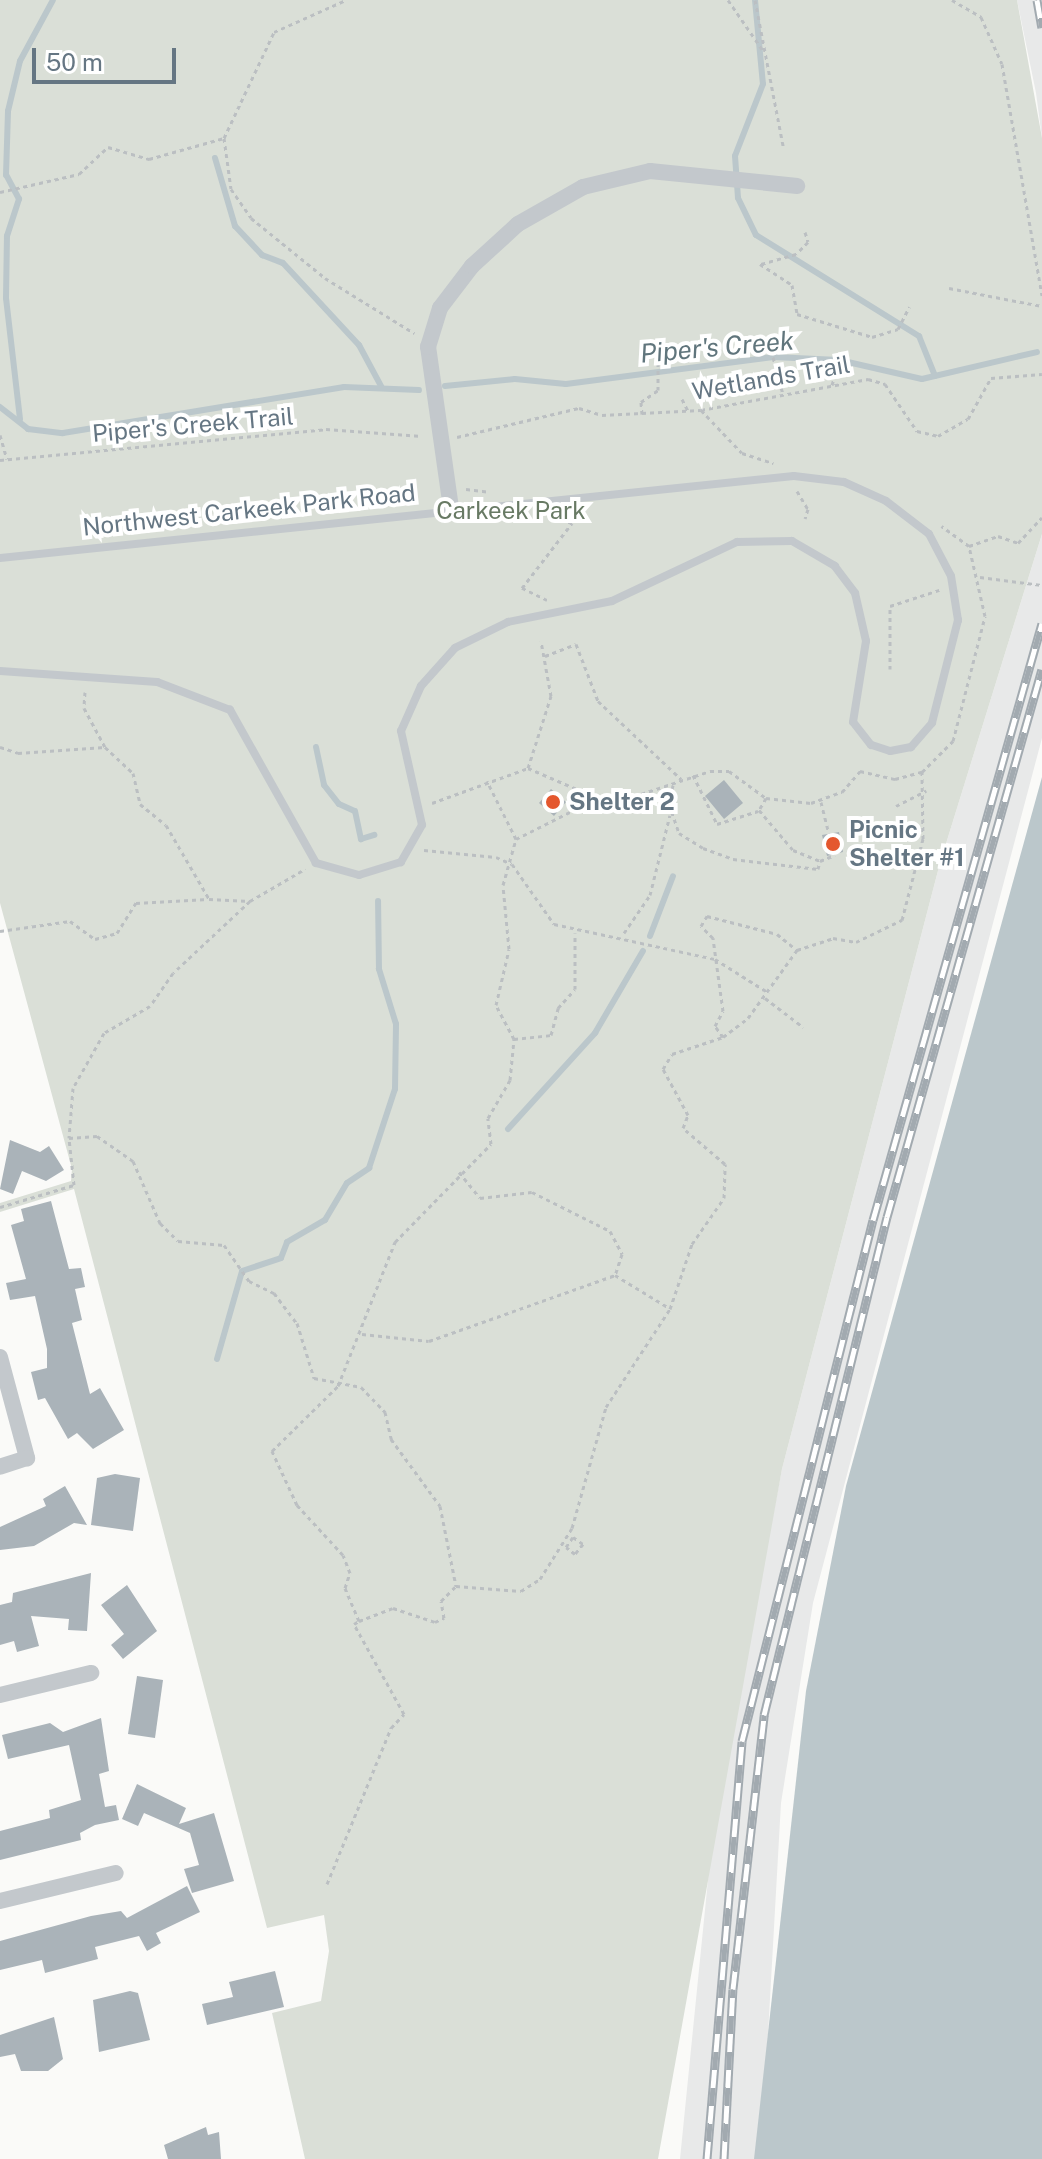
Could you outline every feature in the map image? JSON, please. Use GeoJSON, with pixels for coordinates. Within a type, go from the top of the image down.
{"type":"FeatureCollection","features":[{"type":"Feature","properties":{"kind":"street"},"geometry":{"type":"LineString","coordinates":[[451,508],[428,347],[440,308],[472,266],[518,224],[583,187],[650,171],[797,186]]}},
{"type":"Feature","properties":{"kind":"street"},"geometry":{"type":"LineString","coordinates":[[0,1357],[27,1458],[0,1467]]}},
{"type":"Feature","properties":{"kind":"street"},"geometry":{"type":"LineString","coordinates":[[0,1695],[91,1673]]}},
{"type":"Feature","properties":{"kind":"street"},"geometry":{"type":"LineString","coordinates":[[0,1901],[116,1873]]}},
{"type":"Feature","properties":{"kind":"lane","name":"Northwest Carkeek Park Road"},"geometry":{"type":"LineString","coordinates":[[0,558],[451,508],[794,476],[844,482],[886,501],[929,534],[954,585],[957,635],[927,733],[911,747],[880,749],[853,722],[865,633],[846,578],[792,541],[737,542],[612,601],[508,622],[455,648],[421,686],[401,731],[422,808],[414,847],[401,862],[381,873],[335,872],[299,841],[230,710],[157,682],[0,671]]}},
{"type":"Feature","properties":{"kind":"path"},"geometry":{"type":"LineString","coordinates":[[346,0],[274,32],[224,138],[231,189],[251,218],[428,347]]}},
{"type":"Feature","properties":{"kind":"path"},"geometry":{"type":"LineString","coordinates":[[728,0],[765,52]]}},
{"type":"Feature","properties":{"kind":"path"},"geometry":{"type":"LineString","coordinates":[[755,0],[783,146]]}},
{"type":"Feature","properties":{"kind":"path"},"geometry":{"type":"LineString","coordinates":[[952,0],[981,17],[992,35],[1014,121],[1042,296]]}},
{"type":"Feature","properties":{"kind":"path"},"geometry":{"type":"LineString","coordinates":[[2,191],[79,174],[108,147],[149,159],[224,138]]}},
{"type":"Feature","properties":{"kind":"path"},"geometry":{"type":"LineString","coordinates":[[805,232],[808,242],[796,254],[760,264],[792,285],[797,314],[872,337],[898,329],[909,307]]}},
{"type":"Feature","properties":{"kind":"path"},"geometry":{"type":"LineString","coordinates":[[949,288],[1042,306]]}},
{"type":"Feature","properties":{"kind":"path"},"geometry":{"type":"LineString","coordinates":[[642,414],[641,402],[658,390],[658,360],[644,345]]}},
{"type":"Feature","properties":{"kind":"path"},"geometry":{"type":"LineString","coordinates":[[773,357],[783,395]]}},
{"type":"Feature","properties":{"kind":"path"},"geometry":{"type":"LineString","coordinates":[[832,385],[839,360]]}},
{"type":"Feature","properties":{"kind":"path","name":"Wetlands Trail"},"geometry":{"type":"LineString","coordinates":[[456,450],[452,440],[579,408],[642,414],[688,411],[832,385],[885,384],[897,408],[917,431],[938,436],[968,419],[979,389],[1005,375],[1042,374]]}},
{"type":"Feature","properties":{"kind":"path"},"geometry":{"type":"LineString","coordinates":[[682,399],[688,411]]}},
{"type":"Feature","properties":{"kind":"path","name":"Piper's Creek Trail"},"geometry":{"type":"LineString","coordinates":[[0,460],[326,429],[437,438]]}},
{"type":"Feature","properties":{"kind":"path"},"geometry":{"type":"LineString","coordinates":[[0,435],[7,459]]}},
{"type":"Feature","properties":{"kind":"path"},"geometry":{"type":"LineString","coordinates":[[763,472],[778,471]]}},
{"type":"Feature","properties":{"kind":"path"},"geometry":{"type":"LineString","coordinates":[[461,484],[477,493],[506,491]]}},
{"type":"Feature","properties":{"kind":"path"},"geometry":{"type":"LineString","coordinates":[[795,488],[808,509],[805,519]]}},
{"type":"Feature","properties":{"kind":"path"},"geometry":{"type":"LineString","coordinates":[[552,516],[572,523],[522,588],[558,606]]}},
{"type":"Feature","properties":{"kind":"path"},"geometry":{"type":"LineString","coordinates":[[422,808],[528,768],[592,801],[611,804],[693,775],[729,771],[766,798],[821,802],[860,771],[895,779],[922,772],[946,754],[959,728],[982,648],[980,577],[969,546],[998,536],[1018,543],[1042,517]]}},
{"type":"Feature","properties":{"kind":"path"},"geometry":{"type":"LineString","coordinates":[[980,577],[992,575],[1042,585]]}},
{"type":"Feature","properties":{"kind":"path"},"geometry":{"type":"LineString","coordinates":[[890,669],[889,606],[943,589]]}},
{"type":"Feature","properties":{"kind":"path"},"geometry":{"type":"LineString","coordinates":[[528,768],[551,696],[541,641]]}},
{"type":"Feature","properties":{"kind":"path"},"geometry":{"type":"LineString","coordinates":[[545,656],[576,644],[598,701],[681,780]]}},
{"type":"Feature","properties":{"kind":"path"},"geometry":{"type":"LineString","coordinates":[[85,691],[84,708],[105,747],[133,773],[140,804],[166,825],[209,899]]}},
{"type":"Feature","properties":{"kind":"path"},"geometry":{"type":"LineString","coordinates":[[0,747],[18,753],[105,747]]}},
{"type":"Feature","properties":{"kind":"path"},"geometry":{"type":"LineString","coordinates":[[327,1884],[391,1728],[404,1714],[393,1683],[366,1653],[354,1624],[393,1608],[435,1622],[444,1618],[441,1601],[456,1586],[521,1591],[540,1579],[564,1538],[606,1407],[670,1309],[692,1244],[724,1198],[725,1164],[683,1128],[688,1115],[663,1069],[672,1054],[723,1037],[765,998],[797,950],[833,938],[856,942],[902,920],[920,856],[926,791],[922,772]]}},
{"type":"Feature","properties":{"kind":"path"},"geometry":{"type":"LineString","coordinates":[[693,775],[717,824],[759,810],[766,798]]}},
{"type":"Feature","properties":{"kind":"path"},"geometry":{"type":"LineString","coordinates":[[359,1621],[345,1588],[350,1573],[343,1555],[297,1505],[272,1451],[338,1386],[362,1334],[395,1242],[459,1172],[491,1144],[488,1118],[510,1080],[514,1039],[496,1005],[509,949],[503,885],[512,864],[516,839],[487,781]]}},
{"type":"Feature","properties":{"kind":"path"},"geometry":{"type":"LineString","coordinates":[[623,934],[650,895],[671,812],[674,783]]}},
{"type":"Feature","properties":{"kind":"path"},"geometry":{"type":"LineString","coordinates":[[896,806],[926,791]]}},
{"type":"Feature","properties":{"kind":"path"},"geometry":{"type":"LineString","coordinates":[[516,839],[592,801]]}},
{"type":"Feature","properties":{"kind":"path"},"geometry":{"type":"LineString","coordinates":[[821,802],[829,834]]}},
{"type":"Feature","properties":{"kind":"path"},"geometry":{"type":"LineString","coordinates":[[759,810],[793,850],[820,861],[835,855]]}},
{"type":"Feature","properties":{"kind":"path"},"geometry":{"type":"LineString","coordinates":[[671,812],[679,833],[733,859],[818,869],[820,861]]}},
{"type":"Feature","properties":{"kind":"path"},"geometry":{"type":"LineString","coordinates":[[414,859],[422,850],[455,848],[512,864],[537,908],[575,932],[623,934],[715,959],[769,993]]}},
{"type":"Feature","properties":{"kind":"path"},"geometry":{"type":"LineString","coordinates":[[0,1207],[74,1185],[69,1138],[73,1088],[104,1033],[150,1006],[173,973],[250,901],[309,867],[321,874]]}},
{"type":"Feature","properties":{"kind":"path"},"geometry":{"type":"LineString","coordinates":[[0,931],[70,921],[95,939],[117,933],[136,903],[209,899],[250,901]]}},
{"type":"Feature","properties":{"kind":"path"},"geometry":{"type":"LineString","coordinates":[[723,1037],[715,1026],[723,1011],[713,938],[701,926],[707,916],[777,934],[797,950]]}},
{"type":"Feature","properties":{"kind":"path"},"geometry":{"type":"LineString","coordinates":[[514,1039],[551,1035],[558,1008],[575,989],[575,932]]}},
{"type":"Feature","properties":{"kind":"path"},"geometry":{"type":"LineString","coordinates":[[765,998],[803,1027]]}},
{"type":"Feature","properties":{"kind":"path"},"geometry":{"type":"LineString","coordinates":[[69,1138],[97,1136],[133,1161],[160,1223],[178,1241],[224,1245],[235,1266],[249,1281],[274,1293],[297,1323],[314,1378],[338,1386],[361,1387],[385,1412],[391,1439],[440,1506],[456,1586]]}},
{"type":"Feature","properties":{"kind":"path"},"geometry":{"type":"LineString","coordinates":[[459,1172],[480,1198],[532,1192],[610,1231],[622,1254],[615,1275]]}},
{"type":"Feature","properties":{"kind":"path"},"geometry":{"type":"LineString","coordinates":[[615,1275],[670,1309]]}},
{"type":"Feature","properties":{"kind":"path"},"geometry":{"type":"LineString","coordinates":[[362,1334],[429,1341],[615,1275]]}},
{"type":"Feature","properties":{"kind":"path"},"geometry":{"type":"LineString","coordinates":[[564,1538],[570,1542]]}},
{"type":"Feature","properties":{"kind":"shaded area"},"geometry":{"type":"Polygon","coordinates":[[[1017,0],[1042,0],[1042,138],[1036,93],[1017,0]]]}},
{"type":"Feature","properties":{"kind":"shaded area"},"geometry":{"type":"Polygon","coordinates":[[[1042,534],[1042,738],[813,1603],[781,1803],[761,2159],[680,2159],[714,1820],[782,1469],[940,863],[1042,534]]]}},
{"type":"Feature","properties":{"kind":"shaded area"},"geometry":{"type":"Polygon","coordinates":[[[1042,777],[1042,2159],[754,2159],[806,1691],[846,1486],[1042,777]]]}},
{"type":"Feature","properties":{"kind":"green space","name":"Carkeek Park"},"geometry":{"type":"Polygon","coordinates":[[[0,0],[1017,0],[1042,138],[1042,534],[940,863],[782,1469],[658,2159],[305,2159],[272,2013],[321,2001],[329,1951],[324,1915],[267,1928],[74,1189],[0,1212],[0,1203],[71,1181],[72,1169],[0,903],[0,0]]]}},
{"type":"Feature","properties":{"kind":"building"},"geometry":{"type":"Polygon","coordinates":[[[724,780],[743,803],[724,819],[705,796],[724,780]]]}},
{"type":"Feature","properties":{"kind":"building","name":"Shelter 2"},"geometry":{"type":"Polygon","coordinates":[[[551,789],[566,802],[554,816],[539,803],[551,789]]]}},
{"type":"Feature","properties":{"kind":"building","name":"Picnic Shelter #1"},"geometry":{"type":"Polygon","coordinates":[[[839,832],[843,852],[827,856],[822,835],[839,832]]]}},
{"type":"Feature","properties":{"kind":"building"},"geometry":{"type":"Polygon","coordinates":[[[10,1140],[40,1152],[49,1146],[64,1170],[46,1181],[22,1171],[13,1194],[0,1189],[10,1140]]]}},
{"type":"Feature","properties":{"kind":"building"},"geometry":{"type":"Polygon","coordinates":[[[51,1201],[69,1269],[81,1268],[85,1287],[75,1289],[82,1320],[72,1323],[90,1394],[100,1388],[124,1430],[93,1449],[77,1433],[68,1439],[45,1398],[38,1400],[31,1372],[47,1368],[47,1349],[35,1296],[10,1300],[6,1283],[26,1279],[11,1225],[24,1221],[21,1209],[51,1201]]]}},
{"type":"Feature","properties":{"kind":"building"},"geometry":{"type":"Polygon","coordinates":[[[115,1474],[140,1478],[133,1531],[91,1525],[97,1478],[115,1474]]]}},
{"type":"Feature","properties":{"kind":"building"},"geometry":{"type":"Polygon","coordinates":[[[65,1486],[87,1525],[74,1523],[34,1546],[0,1550],[0,1527],[46,1506],[43,1499],[65,1486]]]}},
{"type":"Feature","properties":{"kind":"building"},"geometry":{"type":"Polygon","coordinates":[[[91,1573],[87,1631],[68,1630],[69,1619],[31,1616],[39,1646],[17,1652],[14,1641],[0,1645],[0,1605],[12,1602],[13,1593],[91,1573]]]}},
{"type":"Feature","properties":{"kind":"building"},"geometry":{"type":"Polygon","coordinates":[[[127,1585],[157,1631],[123,1659],[111,1645],[124,1634],[101,1605],[127,1585]]]}},
{"type":"Feature","properties":{"kind":"building"},"geometry":{"type":"Polygon","coordinates":[[[137,1676],[163,1680],[155,1738],[128,1734],[137,1676]]]}},
{"type":"Feature","properties":{"kind":"building"},"geometry":{"type":"Polygon","coordinates":[[[101,1718],[109,1771],[99,1774],[105,1807],[116,1805],[119,1820],[95,1825],[80,1833],[81,1840],[0,1860],[0,1831],[50,1818],[49,1810],[81,1800],[69,1745],[8,1759],[2,1735],[50,1723],[63,1732],[101,1718]]]}},
{"type":"Feature","properties":{"kind":"building"},"geometry":{"type":"Polygon","coordinates":[[[137,1784],[186,1808],[179,1824],[214,1813],[234,1881],[192,1893],[184,1869],[199,1865],[190,1833],[144,1813],[138,1826],[122,1819],[137,1784]]]}},
{"type":"Feature","properties":{"kind":"building"},"geometry":{"type":"Polygon","coordinates":[[[187,1886],[200,1912],[156,1933],[161,1943],[147,1951],[139,1936],[95,1947],[98,1959],[45,1973],[42,1960],[0,1970],[0,1941],[91,1916],[121,1911],[127,1918],[187,1886]]]}},
{"type":"Feature","properties":{"kind":"building"},"geometry":{"type":"Polygon","coordinates":[[[275,1971],[284,2007],[207,2025],[202,2004],[233,1997],[229,1982],[275,1971]]]}},
{"type":"Feature","properties":{"kind":"building"},"geometry":{"type":"Polygon","coordinates":[[[130,1991],[138,1993],[150,2040],[99,2052],[93,2000],[130,1991]]]}},
{"type":"Feature","properties":{"kind":"building"},"geometry":{"type":"Polygon","coordinates":[[[54,2017],[63,2059],[48,2071],[21,2071],[15,2054],[0,2057],[0,2035],[54,2017]]]}},
{"type":"Feature","properties":{"kind":"building"},"geometry":{"type":"Polygon","coordinates":[[[206,2127],[208,2135],[219,2132],[221,2159],[168,2159],[164,2145],[206,2127]]]}},
{"type":"Feature","properties":{"kind":"waterway"},"geometry":{"type":"LineString","coordinates":[[20,419],[6,298],[7,236],[19,199],[6,175],[8,111],[20,61],[53,0]]}},
{"type":"Feature","properties":{"kind":"waterway"},"geometry":{"type":"LineString","coordinates":[[755,0],[763,84],[735,156],[738,198],[756,235],[919,336],[935,376]]}},
{"type":"Feature","properties":{"kind":"waterway"},"geometry":{"type":"LineString","coordinates":[[215,158],[235,226],[262,255],[283,263],[359,345],[381,386]]}},
{"type":"Feature","properties":{"kind":"waterway","name":"Piper's Creek"},"geometry":{"type":"LineString","coordinates":[[445,386],[515,379],[566,384],[773,357],[839,360],[922,379],[1037,352]]}},
{"type":"Feature","properties":{"kind":"waterway","name":"Piper's Creek"},"geometry":{"type":"LineString","coordinates":[[0,407],[28,429],[63,433],[344,387],[419,390]]}},
{"type":"Feature","properties":{"kind":"waterway"},"geometry":{"type":"LineString","coordinates":[[316,747],[324,785],[339,804],[355,811],[361,839],[374,835]]}},
{"type":"Feature","properties":{"kind":"waterway"},"geometry":{"type":"LineString","coordinates":[[650,936],[673,876]]}},
{"type":"Feature","properties":{"kind":"waterway"},"geometry":{"type":"LineString","coordinates":[[217,1359],[242,1271],[281,1258],[287,1242],[325,1220],[347,1183],[369,1168],[395,1089],[396,1024],[379,969],[378,901]]}},
{"type":"Feature","properties":{"kind":"waterway"},"geometry":{"type":"LineString","coordinates":[[508,1129],[595,1033],[643,951]]}},
{"type":"Feature","properties":{"kind":"railway"},"geometry":{"type":"LineString","coordinates":[[1037,0],[1042,28]]}},
{"type":"Feature","properties":{"kind":"railway"},"geometry":{"type":"LineString","coordinates":[[707,2159],[742,1741],[873,1220],[1042,623]]}},
{"type":"Feature","properties":{"kind":"railway"},"geometry":{"type":"LineString","coordinates":[[724,2159],[733,1989],[764,1715],[887,1217],[1042,669]]}},
{"type":"Feature","properties":{"kind":"place","name":"Shelter 2"},"geometry":{"type":"Point","coordinates":[553,802]}},
{"type":"Feature","properties":{"kind":"place","name":"Picnic Shelter #1"},"geometry":{"type":"Point","coordinates":[833,844]}}]}
